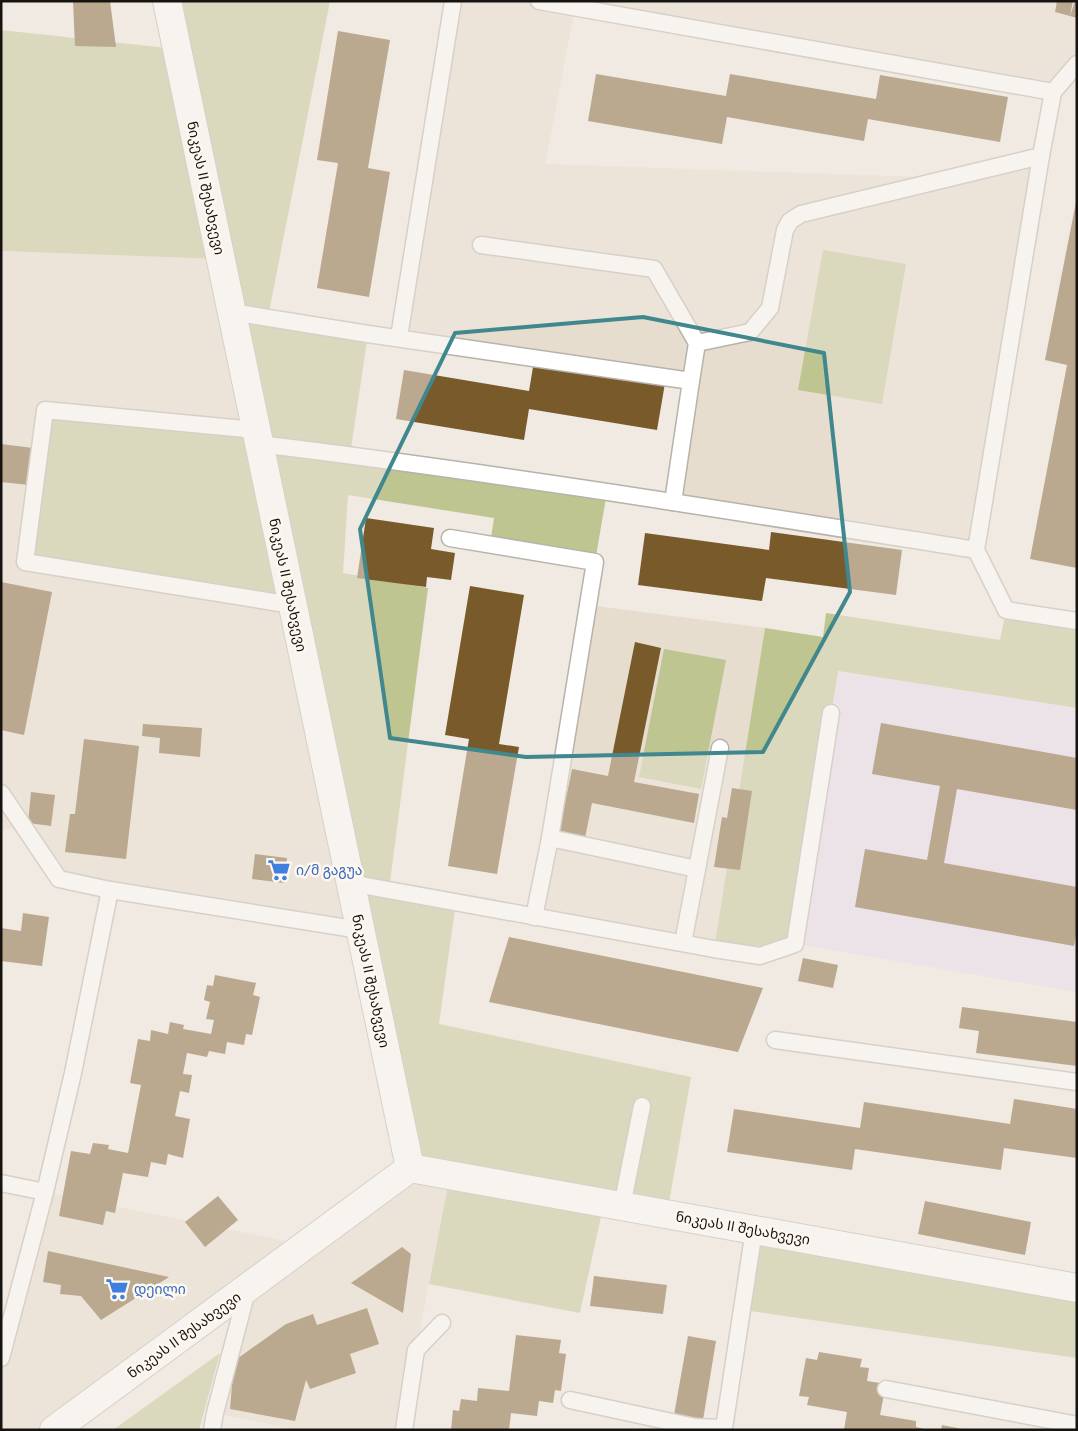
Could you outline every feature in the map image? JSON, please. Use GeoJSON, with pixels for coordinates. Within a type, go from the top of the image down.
{"type":"FeatureCollection","features":[{"type":"Feature","properties":{"kind":"street","name":"ნიკეას II შესახვევი"},"geometry":{"type":"LineString","coordinates":[[167,1],[410,1168]]}},
{"type":"Feature","properties":{"kind":"street","name":"ნიკეას II შესახვევი"},"geometry":{"type":"LineString","coordinates":[[54,1430],[410,1168],[1077,1288]]}},
{"type":"Feature","properties":{"kind":"lane"},"geometry":{"type":"LineString","coordinates":[[399,337],[453,1]]}},
{"type":"Feature","properties":{"kind":"lane"},"geometry":{"type":"LineString","coordinates":[[539,1],[1054,92]]}},
{"type":"Feature","properties":{"kind":"lane"},"geometry":{"type":"LineString","coordinates":[[1077,64],[1054,92],[1041,156],[976,550],[1006,610],[1077,621]]}},
{"type":"Feature","properties":{"kind":"lane"},"geometry":{"type":"LineString","coordinates":[[697,343],[750,332],[770,308],[785,230],[790,221],[801,214],[1041,156]]}},
{"type":"Feature","properties":{"kind":"lane"},"geometry":{"type":"LineString","coordinates":[[481,245],[654,269],[697,343],[673,502]]}},
{"type":"Feature","properties":{"kind":"lane"},"geometry":{"type":"LineString","coordinates":[[232,312],[368,334],[692,380]]}},
{"type":"Feature","properties":{"kind":"lane"},"geometry":{"type":"LineString","coordinates":[[292,605],[25,562],[45,410],[258,437],[350,455],[673,502],[976,550]]}},
{"type":"Feature","properties":{"kind":"lane"},"geometry":{"type":"LineString","coordinates":[[450,538],[595,562],[550,838],[534,916]]}},
{"type":"Feature","properties":{"kind":"lane"},"geometry":{"type":"LineString","coordinates":[[350,883],[760,956],[795,944],[831,713]]}},
{"type":"Feature","properties":{"kind":"lane"},"geometry":{"type":"LineString","coordinates":[[683,943],[720,748]]}},
{"type":"Feature","properties":{"kind":"lane"},"geometry":{"type":"LineString","coordinates":[[1,793],[59,879],[110,890],[360,930]]}},
{"type":"Feature","properties":{"kind":"lane"},"geometry":{"type":"LineString","coordinates":[[550,838],[697,869]]}},
{"type":"Feature","properties":{"kind":"lane"},"geometry":{"type":"LineString","coordinates":[[1,1358],[45,1192],[73,1073],[110,890]]}},
{"type":"Feature","properties":{"kind":"lane"},"geometry":{"type":"LineString","coordinates":[[775,1040],[1077,1082]]}},
{"type":"Feature","properties":{"kind":"lane"},"geometry":{"type":"LineString","coordinates":[[622,1206],[642,1106]]}},
{"type":"Feature","properties":{"kind":"lane"},"geometry":{"type":"LineString","coordinates":[[1,1182],[45,1192]]}},
{"type":"Feature","properties":{"kind":"lane"},"geometry":{"type":"LineString","coordinates":[[570,1400],[693,1428],[724,1429],[754,1230]]}},
{"type":"Feature","properties":{"kind":"lane"},"geometry":{"type":"LineString","coordinates":[[212,1430],[248,1287]]}},
{"type":"Feature","properties":{"kind":"lane"},"geometry":{"type":"LineString","coordinates":[[404,1430],[416,1350],[442,1323]]}},
{"type":"Feature","properties":{"kind":"lane"},"geometry":{"type":"LineString","coordinates":[[886,1388],[1077,1425]]}},
{"type":"Feature","properties":{"kind":"highlighted area"},"geometry":{"type":"Polygon","coordinates":[[[643,317],[824,353],[850,592],[763,752],[526,757],[390,738],[360,529],[455,333],[643,317]]]}},
{"type":"Feature","properties":{"kind":"shaded area"},"geometry":{"type":"Polygon","coordinates":[[[453,1],[1077,1],[1077,64],[1053,92],[575,8],[545,164],[946,178],[1041,156],[976,550],[673,502],[691,381],[399,337],[453,1]]]}},
{"type":"Feature","properties":{"kind":"shaded area"},"geometry":{"type":"Polygon","coordinates":[[[1,251],[222,259],[360,930],[59,879],[22,825],[1,831],[1,251]]]}},
{"type":"Feature","properties":{"kind":"shaded area"},"geometry":{"type":"Polygon","coordinates":[[[588,605],[765,628],[714,949],[534,917],[588,605]]]}},
{"type":"Feature","properties":{"kind":"shaded area"},"geometry":{"type":"Polygon","coordinates":[[[838,671],[1077,708],[1077,992],[795,944],[838,671]]]}},
{"type":"Feature","properties":{"kind":"shaded area"},"geometry":{"type":"Polygon","coordinates":[[[410,1168],[450,1175],[416,1350],[404,1430],[299,1430],[215,1413],[248,1288],[54,1430],[1,1430],[1,1358],[45,1192],[305,1245],[410,1168]]]}},
{"type":"Feature","properties":{"kind":"green space"},"geometry":{"type":"Polygon","coordinates":[[[167,1],[330,1],[268,317],[368,334],[350,455],[607,492],[595,562],[490,544],[494,518],[348,495],[343,573],[428,588],[389,890],[456,902],[439,1024],[691,1077],[667,1214],[604,1203],[580,1313],[429,1284],[450,1175],[410,1168],[292,605],[25,562],[45,410],[256,430],[221,259],[1,251],[1,30],[176,49],[167,1]]]}},
{"type":"Feature","properties":{"kind":"green space"},"geometry":{"type":"Polygon","coordinates":[[[823,250],[906,264],[882,404],[798,390],[823,250]]]}},
{"type":"Feature","properties":{"kind":"green space"},"geometry":{"type":"Polygon","coordinates":[[[1006,610],[1077,621],[1077,708],[838,671],[795,944],[760,956],[714,949],[765,628],[823,637],[826,613],[1000,640],[1006,610]]]}},
{"type":"Feature","properties":{"kind":"green space"},"geometry":{"type":"Polygon","coordinates":[[[664,649],[726,660],[701,789],[639,777],[664,649]]]}},
{"type":"Feature","properties":{"kind":"green space"},"geometry":{"type":"Polygon","coordinates":[[[754,1230],[1077,1288],[1077,1358],[743,1310],[754,1230]]]}},
{"type":"Feature","properties":{"kind":"green space"},"geometry":{"type":"Polygon","coordinates":[[[220,1353],[199,1430],[113,1430],[220,1353]]]}},
{"type":"Feature","properties":{"kind":"building"},"geometry":{"type":"Polygon","coordinates":[[[73,1],[110,1],[116,47],[75,46],[73,1]]]}},
{"type":"Feature","properties":{"kind":"building"},"geometry":{"type":"Polygon","coordinates":[[[1057,1],[1073,1],[1070,16],[1055,12],[1057,1]]]}},
{"type":"Feature","properties":{"kind":"building"},"geometry":{"type":"Polygon","coordinates":[[[1075,1],[1077,1],[1077,18],[1070,16],[1075,1]]]}},
{"type":"Feature","properties":{"kind":"building"},"geometry":{"type":"Polygon","coordinates":[[[338,31],[390,40],[368,168],[390,172],[369,297],[317,288],[338,163],[317,160],[338,31]]]}},
{"type":"Feature","properties":{"kind":"building"},"geometry":{"type":"Polygon","coordinates":[[[596,74],[726,96],[730,74],[876,99],[880,75],[1008,97],[1000,142],[868,119],[864,141],[727,117],[722,144],[588,121],[596,74]]]}},
{"type":"Feature","properties":{"kind":"building"},"geometry":{"type":"Polygon","coordinates":[[[1076,202],[1077,568],[1030,559],[1067,365],[1045,360],[1076,202]]]}},
{"type":"Feature","properties":{"kind":"building"},"geometry":{"type":"Polygon","coordinates":[[[534,361],[665,383],[657,430],[529,409],[524,440],[396,419],[404,370],[529,391],[534,361]]]}},
{"type":"Feature","properties":{"kind":"building"},"geometry":{"type":"Polygon","coordinates":[[[1,444],[33,448],[29,485],[1,482],[1,444]]]}},
{"type":"Feature","properties":{"kind":"building"},"geometry":{"type":"Polygon","coordinates":[[[366,518],[434,528],[431,549],[455,553],[451,580],[427,577],[426,587],[357,578],[366,518]]]}},
{"type":"Feature","properties":{"kind":"building"},"geometry":{"type":"Polygon","coordinates":[[[771,532],[902,550],[896,595],[766,578],[762,601],[638,585],[645,533],[769,550],[771,532]]]}},
{"type":"Feature","properties":{"kind":"building"},"geometry":{"type":"Polygon","coordinates":[[[1,582],[52,592],[24,735],[1,730],[1,582]]]}},
{"type":"Feature","properties":{"kind":"building"},"geometry":{"type":"Polygon","coordinates":[[[470,586],[524,595],[499,744],[519,747],[497,874],[448,866],[469,739],[445,735],[470,586]]]}},
{"type":"Feature","properties":{"kind":"building"},"geometry":{"type":"Polygon","coordinates":[[[635,642],[661,648],[634,782],[699,794],[694,823],[592,803],[585,838],[559,833],[572,769],[608,776],[635,642]]]}},
{"type":"Feature","properties":{"kind":"building"},"geometry":{"type":"Polygon","coordinates":[[[881,723],[1077,758],[1077,810],[957,789],[944,863],[1077,887],[1077,929],[1074,946],[855,907],[865,849],[927,860],[940,786],[872,774],[881,723]]]}},
{"type":"Feature","properties":{"kind":"building"},"geometry":{"type":"Polygon","coordinates":[[[143,724],[202,728],[200,757],[159,753],[160,738],[142,736],[143,724]]]}},
{"type":"Feature","properties":{"kind":"building"},"geometry":{"type":"Polygon","coordinates":[[[84,739],[139,746],[126,859],[65,852],[70,814],[75,814],[84,739]]]}},
{"type":"Feature","properties":{"kind":"building"},"geometry":{"type":"Polygon","coordinates":[[[732,788],[752,791],[740,870],[714,867],[722,817],[727,818],[732,788]]]}},
{"type":"Feature","properties":{"kind":"building"},"geometry":{"type":"Polygon","coordinates":[[[31,792],[55,795],[51,826],[28,823],[31,792]]]}},
{"type":"Feature","properties":{"kind":"building"},"geometry":{"type":"Polygon","coordinates":[[[255,854],[287,858],[284,883],[252,879],[255,854]]]}},
{"type":"Feature","properties":{"kind":"building"},"geometry":{"type":"Polygon","coordinates":[[[23,913],[49,917],[42,966],[1,961],[1,928],[21,931],[23,913]]]}},
{"type":"Feature","properties":{"kind":"building"},"geometry":{"type":"Polygon","coordinates":[[[509,937],[763,988],[738,1052],[489,1002],[509,937]]]}},
{"type":"Feature","properties":{"kind":"building"},"geometry":{"type":"Polygon","coordinates":[[[803,958],[838,965],[833,988],[798,981],[803,958]]]}},
{"type":"Feature","properties":{"kind":"building"},"geometry":{"type":"Polygon","coordinates":[[[215,975],[256,983],[253,995],[260,997],[252,1035],[246,1034],[244,1045],[227,1042],[225,1054],[209,1051],[207,1057],[187,1053],[183,1074],[192,1075],[189,1093],[180,1091],[175,1116],[190,1119],[183,1158],[168,1154],[166,1165],[151,1162],[148,1177],[123,1173],[115,1213],[106,1211],[103,1225],[59,1216],[71,1151],[90,1154],[93,1143],[109,1145],[108,1149],[128,1153],[141,1085],[130,1083],[138,1039],[150,1041],[151,1030],[168,1034],[170,1022],[184,1025],[183,1029],[211,1034],[214,1020],[206,1019],[210,1002],[204,1000],[207,985],[213,986],[215,975]]]}},
{"type":"Feature","properties":{"kind":"building"},"geometry":{"type":"Polygon","coordinates":[[[962,1007],[1077,1022],[1077,1066],[976,1053],[979,1031],[959,1028],[962,1007]]]}},
{"type":"Feature","properties":{"kind":"building"},"geometry":{"type":"Polygon","coordinates":[[[1014,1099],[1077,1109],[1077,1158],[1004,1148],[1001,1170],[855,1149],[852,1170],[727,1152],[734,1109],[860,1128],[864,1102],[1010,1124],[1014,1099]]]}},
{"type":"Feature","properties":{"kind":"building"},"geometry":{"type":"Polygon","coordinates":[[[218,1196],[238,1220],[205,1247],[185,1222],[218,1196]]]}},
{"type":"Feature","properties":{"kind":"building"},"geometry":{"type":"Polygon","coordinates":[[[925,1201],[1031,1222],[1025,1255],[918,1234],[925,1201]]]}},
{"type":"Feature","properties":{"kind":"building"},"geometry":{"type":"Polygon","coordinates":[[[402,1247],[411,1254],[403,1313],[351,1283],[402,1247]]]}},
{"type":"Feature","properties":{"kind":"building"},"geometry":{"type":"Polygon","coordinates":[[[48,1251],[169,1277],[101,1320],[81,1296],[60,1294],[61,1285],[43,1282],[48,1251]]]}},
{"type":"Feature","properties":{"kind":"building"},"geometry":{"type":"Polygon","coordinates":[[[594,1276],[667,1285],[663,1314],[590,1306],[594,1276]]]}},
{"type":"Feature","properties":{"kind":"building"},"geometry":{"type":"Polygon","coordinates":[[[367,1308],[379,1344],[350,1354],[356,1373],[310,1389],[306,1380],[295,1421],[230,1409],[234,1361],[286,1324],[313,1314],[317,1325],[367,1308]]]}},
{"type":"Feature","properties":{"kind":"building"},"geometry":{"type":"Polygon","coordinates":[[[516,1335],[561,1340],[559,1353],[566,1354],[561,1391],[555,1390],[553,1403],[539,1401],[537,1416],[511,1413],[509,1430],[451,1430],[453,1410],[459,1411],[461,1399],[477,1401],[478,1388],[509,1391],[516,1335]]]}},
{"type":"Feature","properties":{"kind":"building"},"geometry":{"type":"Polygon","coordinates":[[[688,1336],[716,1341],[703,1420],[674,1415],[688,1336]]]}},
{"type":"Feature","properties":{"kind":"building"},"geometry":{"type":"Polygon","coordinates":[[[819,1352],[862,1359],[860,1367],[869,1368],[867,1381],[886,1384],[880,1415],[916,1421],[916,1427],[928,1430],[844,1430],[847,1412],[807,1405],[809,1397],[799,1396],[806,1358],[817,1360],[819,1352]]]}},
{"type":"Feature","properties":{"kind":"building"},"geometry":{"type":"Polygon","coordinates":[[[942,1425],[962,1429],[941,1430],[942,1425]]]}},
{"type":"Feature","properties":{"kind":"place","name":"ი/მ გაგუა"},"geometry":{"type":"Point","coordinates":[279,870]}},
{"type":"Feature","properties":{"kind":"place","name":"დეილი"},"geometry":{"type":"Point","coordinates":[117,1289]}}]}
